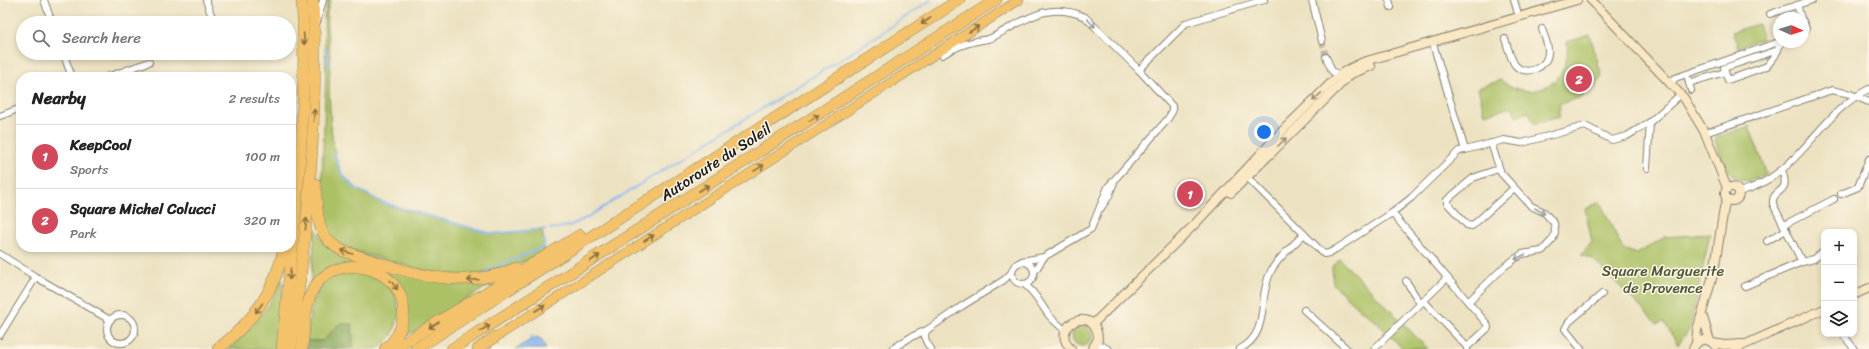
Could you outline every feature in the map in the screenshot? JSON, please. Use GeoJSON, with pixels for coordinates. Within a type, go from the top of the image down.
{"type":"FeatureCollection","features":[{"type":"Feature","properties":{"kind":"highway"},"geometry":{"type":"LineString","coordinates":[[296,210],[304,95],[305,55],[302,0]]}},
{"type":"Feature","properties":{"kind":"highway"},"geometry":{"type":"LineString","coordinates":[[291,349],[302,263],[312,154],[315,103],[315,33],[313,0]]}},
{"type":"Feature","properties":{"kind":"highway","name":"Autoroute du Soleil"},"geometry":{"type":"LineString","coordinates":[[416,349],[959,0]]}},
{"type":"Feature","properties":{"kind":"highway","name":"Autoroute du Soleil"},"geometry":{"type":"LineString","coordinates":[[452,349],[996,0]]}},
{"type":"Feature","properties":{"kind":"highway"},"geometry":{"type":"LineString","coordinates":[[296,161],[304,95]]}},
{"type":"Feature","properties":{"kind":"highway"},"geometry":{"type":"LineString","coordinates":[[312,154],[318,216],[321,230],[330,243],[343,251],[430,276],[462,280],[494,277],[551,253]]}},
{"type":"Feature","properties":{"kind":"highway"},"geometry":{"type":"LineString","coordinates":[[394,349],[624,209],[680,179]]}},
{"type":"Feature","properties":{"kind":"highway"},"geometry":{"type":"LineString","coordinates":[[218,349],[248,322],[266,298],[278,270],[283,252]]}},
{"type":"Feature","properties":{"kind":"highway"},"geometry":{"type":"LineString","coordinates":[[282,349],[292,252]]}},
{"type":"Feature","properties":{"kind":"highway"},"geometry":{"type":"LineString","coordinates":[[298,349],[302,263]]}},
{"type":"Feature","properties":{"kind":"highway"},"geometry":{"type":"LineString","coordinates":[[302,349],[308,304],[315,287],[321,279],[330,273],[353,268],[369,269],[383,275],[392,281],[401,297],[403,306],[402,325],[396,339],[385,349]]}},
{"type":"Feature","properties":{"kind":"highway"},"geometry":{"type":"LineString","coordinates":[[477,349],[495,337]]}},
{"type":"Feature","properties":{"kind":"main road"},"geometry":{"type":"LineString","coordinates":[[495,337],[1019,0]]}},
{"type":"Feature","properties":{"kind":"main road"},"geometry":{"type":"LineString","coordinates":[[1093,324],[1193,226],[1281,132],[1338,76],[1345,71],[1364,62],[1577,0]]}},
{"type":"Feature","properties":{"kind":"main road"},"geometry":{"type":"LineString","coordinates":[[1193,226],[1229,195],[1348,78],[1363,68],[1572,7],[1580,4],[1584,0]]}},
{"type":"Feature","properties":{"kind":"main road"},"geometry":{"type":"LineString","coordinates":[[1591,0],[1670,85],[1684,98],[1705,133],[1727,188],[1725,192],[1727,199],[1724,208],[1714,272],[1694,346]]}},
{"type":"Feature","properties":{"kind":"main road"},"geometry":{"type":"LineString","coordinates":[[1727,188],[1735,187],[1739,192],[1738,198],[1735,200],[1727,199]]}},
{"type":"Feature","properties":{"kind":"main road"},"geometry":{"type":"LineString","coordinates":[[1857,294],[1869,288]]}},
{"type":"Feature","properties":{"kind":"main road"},"geometry":{"type":"LineString","coordinates":[[1734,349],[1821,311]]}},
{"type":"Feature","properties":{"kind":"main road"},"geometry":{"type":"LineString","coordinates":[[1702,314],[1705,329],[1713,344]]}},
{"type":"Feature","properties":{"kind":"main road"},"geometry":{"type":"LineString","coordinates":[[1070,348],[1066,343],[1066,332],[1075,321],[1084,320],[1093,324],[1098,333],[1094,346]]}},
{"type":"Feature","properties":{"kind":"main road"},"geometry":{"type":"LineString","coordinates":[[1694,346],[1702,340],[1713,344],[1746,344]]}},
{"type":"Feature","properties":{"kind":"street"},"geometry":{"type":"LineString","coordinates":[[44,0],[50,16]]}},
{"type":"Feature","properties":{"kind":"street"},"geometry":{"type":"LineString","coordinates":[[206,0],[212,16]]}},
{"type":"Feature","properties":{"kind":"street"},"geometry":{"type":"LineString","coordinates":[[315,33],[323,0]]}},
{"type":"Feature","properties":{"kind":"street"},"geometry":{"type":"LineString","coordinates":[[1138,70],[1186,23],[1264,0]]}},
{"type":"Feature","properties":{"kind":"street"},"geometry":{"type":"LineString","coordinates":[[1312,0],[1322,42]]}},
{"type":"Feature","properties":{"kind":"street"},"geometry":{"type":"LineString","coordinates":[[1514,0],[1519,17]]}},
{"type":"Feature","properties":{"kind":"street"},"geometry":{"type":"LineString","coordinates":[[1770,14],[1812,0]]}},
{"type":"Feature","properties":{"kind":"street"},"geometry":{"type":"LineString","coordinates":[[871,95],[953,48],[990,38],[1042,7],[1054,5],[1064,6],[1081,13],[1169,101],[1172,106],[1172,112],[1104,193],[1094,224],[1087,232],[1044,257],[1018,262],[1012,272],[1004,280],[927,330],[911,337],[892,349]]}},
{"type":"Feature","properties":{"kind":"street"},"geometry":{"type":"LineString","coordinates":[[1797,5],[1799,12]]}},
{"type":"Feature","properties":{"kind":"street"},"geometry":{"type":"LineString","coordinates":[[1506,39],[1515,64],[1522,70],[1533,70],[1542,66],[1548,56],[1548,48],[1542,29]]}},
{"type":"Feature","properties":{"kind":"street"},"geometry":{"type":"LineString","coordinates":[[1773,45],[1730,62],[1724,68],[1728,80],[1767,66],[1778,50]]}},
{"type":"Feature","properties":{"kind":"street"},"geometry":{"type":"LineString","coordinates":[[1434,47],[1465,150]]}},
{"type":"Feature","properties":{"kind":"street"},"geometry":{"type":"LineString","coordinates":[[1670,85],[1675,78],[1704,68],[1778,50]]}},
{"type":"Feature","properties":{"kind":"street"},"geometry":{"type":"LineString","coordinates":[[1327,59],[1332,71],[1342,78],[1348,78]]}},
{"type":"Feature","properties":{"kind":"street"},"geometry":{"type":"LineString","coordinates":[[66,60],[70,72]]}},
{"type":"Feature","properties":{"kind":"street"},"geometry":{"type":"LineString","coordinates":[[121,72],[149,62]]}},
{"type":"Feature","properties":{"kind":"street"},"geometry":{"type":"LineString","coordinates":[[1704,68],[1707,77]]}},
{"type":"Feature","properties":{"kind":"street"},"geometry":{"type":"LineString","coordinates":[[1689,83],[1725,72]]}},
{"type":"Feature","properties":{"kind":"street"},"geometry":{"type":"LineString","coordinates":[[1687,74],[1691,90]]}},
{"type":"Feature","properties":{"kind":"street"},"geometry":{"type":"LineString","coordinates":[[1739,192],[1758,187],[1782,171],[1831,119],[1869,89]]}},
{"type":"Feature","properties":{"kind":"street"},"geometry":{"type":"LineString","coordinates":[[1705,133],[1832,90],[1869,102]]}},
{"type":"Feature","properties":{"kind":"street"},"geometry":{"type":"LineString","coordinates":[[1247,177],[1324,254],[1336,249],[1392,213],[1411,198],[1459,151],[1509,140],[1522,143],[1585,126],[1612,140],[1627,136],[1650,122],[1680,95]]}},
{"type":"Feature","properties":{"kind":"street"},"geometry":{"type":"LineString","coordinates":[[0,116],[16,110]]}},
{"type":"Feature","properties":{"kind":"street"},"geometry":{"type":"LineString","coordinates":[[1647,168],[1650,122]]}},
{"type":"Feature","properties":{"kind":"street"},"geometry":{"type":"LineString","coordinates":[[1469,301],[1505,266],[1522,254],[1542,251],[1553,239],[1555,232],[1554,223],[1544,212],[1531,206],[1498,169],[1491,143]]}},
{"type":"Feature","properties":{"kind":"street"},"geometry":{"type":"LineString","coordinates":[[1840,194],[1858,187],[1869,159]]}},
{"type":"Feature","properties":{"kind":"street"},"geometry":{"type":"LineString","coordinates":[[1498,169],[1473,178],[1447,200],[1447,203],[1467,225],[1472,226],[1514,188]]}},
{"type":"Feature","properties":{"kind":"street"},"geometry":{"type":"LineString","coordinates":[[1782,171],[1786,180],[1785,186],[1773,200],[1802,262]]}},
{"type":"Feature","properties":{"kind":"street"},"geometry":{"type":"LineString","coordinates":[[1767,241],[1785,227],[1834,199]]}},
{"type":"Feature","properties":{"kind":"street"},"geometry":{"type":"LineString","coordinates":[[1392,213],[1447,278],[1469,301],[1472,307],[1487,324],[1488,328],[1467,348],[1421,302],[1406,280]]}},
{"type":"Feature","properties":{"kind":"street"},"geometry":{"type":"LineString","coordinates":[[1240,349],[1254,339],[1260,326],[1263,294],[1270,272],[1276,262],[1304,234]]}},
{"type":"Feature","properties":{"kind":"street"},"geometry":{"type":"LineString","coordinates":[[1745,286],[1802,262],[1814,259],[1821,253]]}},
{"type":"Feature","properties":{"kind":"street"},"geometry":{"type":"LineString","coordinates":[[0,254],[36,277],[110,320]]}},
{"type":"Feature","properties":{"kind":"street"},"geometry":{"type":"LineString","coordinates":[[1024,284],[1032,280],[1044,257]]}},
{"type":"Feature","properties":{"kind":"street"},"geometry":{"type":"LineString","coordinates":[[1018,262],[1027,262],[1034,274],[1034,291]]}},
{"type":"Feature","properties":{"kind":"street"},"geometry":{"type":"LineString","coordinates":[[1012,272],[1015,281]]}},
{"type":"Feature","properties":{"kind":"street"},"geometry":{"type":"LineString","coordinates":[[0,335],[36,277]]}},
{"type":"Feature","properties":{"kind":"street"},"geometry":{"type":"LineString","coordinates":[[1374,349],[1447,278]]}},
{"type":"Feature","properties":{"kind":"street"},"geometry":{"type":"LineString","coordinates":[[1004,280],[1024,284],[1034,291],[1047,313],[1059,323],[1066,332]]}},
{"type":"Feature","properties":{"kind":"street"},"geometry":{"type":"LineString","coordinates":[[1581,349],[1565,329],[1569,322],[1602,294]]}},
{"type":"Feature","properties":{"kind":"street"},"geometry":{"type":"LineString","coordinates":[[1304,310],[1347,349]]}},
{"type":"Feature","properties":{"kind":"street"},"geometry":{"type":"LineString","coordinates":[[119,315],[130,318],[135,326],[134,335],[131,339],[121,343],[112,339],[107,331],[110,320],[119,315]]}},
{"type":"Feature","properties":{"kind":"street"},"geometry":{"type":"LineString","coordinates":[[1059,323],[1071,324]]}},
{"type":"Feature","properties":{"kind":"street"},"geometry":{"type":"LineString","coordinates":[[927,330],[925,333],[925,339],[931,349]]}},
{"type":"Feature","properties":{"kind":"street"},"geometry":{"type":"LineString","coordinates":[[1845,337],[1854,349]]}},
{"type":"Feature","properties":{"kind":"street"},"geometry":{"type":"LineString","coordinates":[[1248,344],[1254,349]]}},
{"type":"Feature","properties":{"kind":"street"},"geometry":{"type":"LineString","coordinates":[[1094,346],[1108,349]]}},
{"type":"Feature","properties":{"kind":"green space"},"geometry":{"type":"Polygon","coordinates":[[[328,0],[331,0],[328,8],[327,25],[330,61],[329,92],[332,138],[338,164],[342,173],[351,184],[376,200],[405,210],[480,231],[491,233],[509,233],[542,229],[545,252],[517,265],[477,275],[438,275],[355,251],[337,244],[326,233],[321,204],[326,72],[324,17],[328,0]]]}},
{"type":"Feature","properties":{"kind":"green space"},"geometry":{"type":"Polygon","coordinates":[[[1758,24],[1763,39],[1738,47],[1732,32],[1758,24]]]}},
{"type":"Feature","properties":{"kind":"green space"},"geometry":{"type":"Polygon","coordinates":[[[1590,35],[1602,77],[1596,85],[1581,90],[1583,97],[1559,104],[1560,110],[1558,111],[1560,117],[1534,124],[1529,112],[1517,116],[1512,107],[1485,114],[1478,88],[1501,80],[1526,91],[1538,90],[1557,78],[1563,68],[1567,56],[1567,42],[1590,35]]]}},
{"type":"Feature","properties":{"kind":"green space"},"geometry":{"type":"Polygon","coordinates":[[[1749,126],[1767,174],[1746,181],[1738,179],[1732,175],[1722,160],[1715,140],[1717,137],[1749,126]]]}},
{"type":"Feature","properties":{"kind":"green space","name":"Square Marguerite de Provence"},"geometry":{"type":"Polygon","coordinates":[[[1600,202],[1623,249],[1637,254],[1665,237],[1710,234],[1690,328],[1678,345],[1664,322],[1657,324],[1593,259],[1581,255],[1592,242],[1585,209],[1600,202]]]}},
{"type":"Feature","properties":{"kind":"green space"},"geometry":{"type":"Polygon","coordinates":[[[315,229],[323,241],[428,278],[501,278],[407,336],[404,333],[407,306],[367,265],[311,284],[315,229]]]}},
{"type":"Feature","properties":{"kind":"green space"},"geometry":{"type":"Polygon","coordinates":[[[1340,259],[1428,349],[1403,349],[1371,317],[1359,309],[1333,284],[1332,267],[1340,259]]]}},
{"type":"Feature","properties":{"kind":"green space"},"geometry":{"type":"Polygon","coordinates":[[[350,271],[373,274],[393,289],[400,313],[392,336],[378,349],[353,349],[352,324],[339,325],[323,341],[307,341],[310,317],[315,296],[328,280],[337,275],[350,271]]]}},
{"type":"Feature","properties":{"kind":"green space"},"geometry":{"type":"Polygon","coordinates":[[[282,278],[282,293],[276,349],[228,349],[246,333],[260,317],[272,299],[282,278]]]}},
{"type":"Feature","properties":{"kind":"green space"},"geometry":{"type":"Polygon","coordinates":[[[339,324],[352,324],[353,349],[306,349],[307,341],[323,341],[339,324]]]}},
{"type":"Feature","properties":{"kind":"green space"},"geometry":{"type":"Polygon","coordinates":[[[1082,326],[1089,329],[1092,336],[1089,343],[1082,346],[1075,343],[1072,336],[1075,329],[1082,326]]]}},
{"type":"Feature","properties":{"kind":"water"},"geometry":{"type":"Polygon","coordinates":[[[536,337],[541,339],[546,349],[515,349],[536,337]]]}},
{"type":"Feature","properties":{"kind":"waterway"},"geometry":{"type":"LineString","coordinates":[[550,229],[569,226],[586,218],[851,53],[931,0]]}},
{"type":"Feature","properties":{"kind":"waterway"},"geometry":{"type":"LineString","coordinates":[[326,49],[329,65]]}},
{"type":"Feature","properties":{"kind":"waterway"},"geometry":{"type":"LineString","coordinates":[[334,154],[342,174],[354,187],[381,202],[492,234],[546,229]]}},
{"type":"Feature","properties":{"kind":"waterway"},"geometry":{"type":"LineString","coordinates":[[487,271],[544,247],[544,238]]}},
{"type":"Feature","properties":{"kind":"tunnel"},"geometry":{"type":"LineString","coordinates":[[1322,41],[1326,57]]}},
{"type":"Feature","properties":{"kind":"place","name":"Square Michel Colucci"},"geometry":{"type":"Point","coordinates":[1579,79]}},
{"type":"Feature","properties":{"kind":"place","name":"KeepCool"},"geometry":{"type":"Point","coordinates":[1190,194]}}]}
